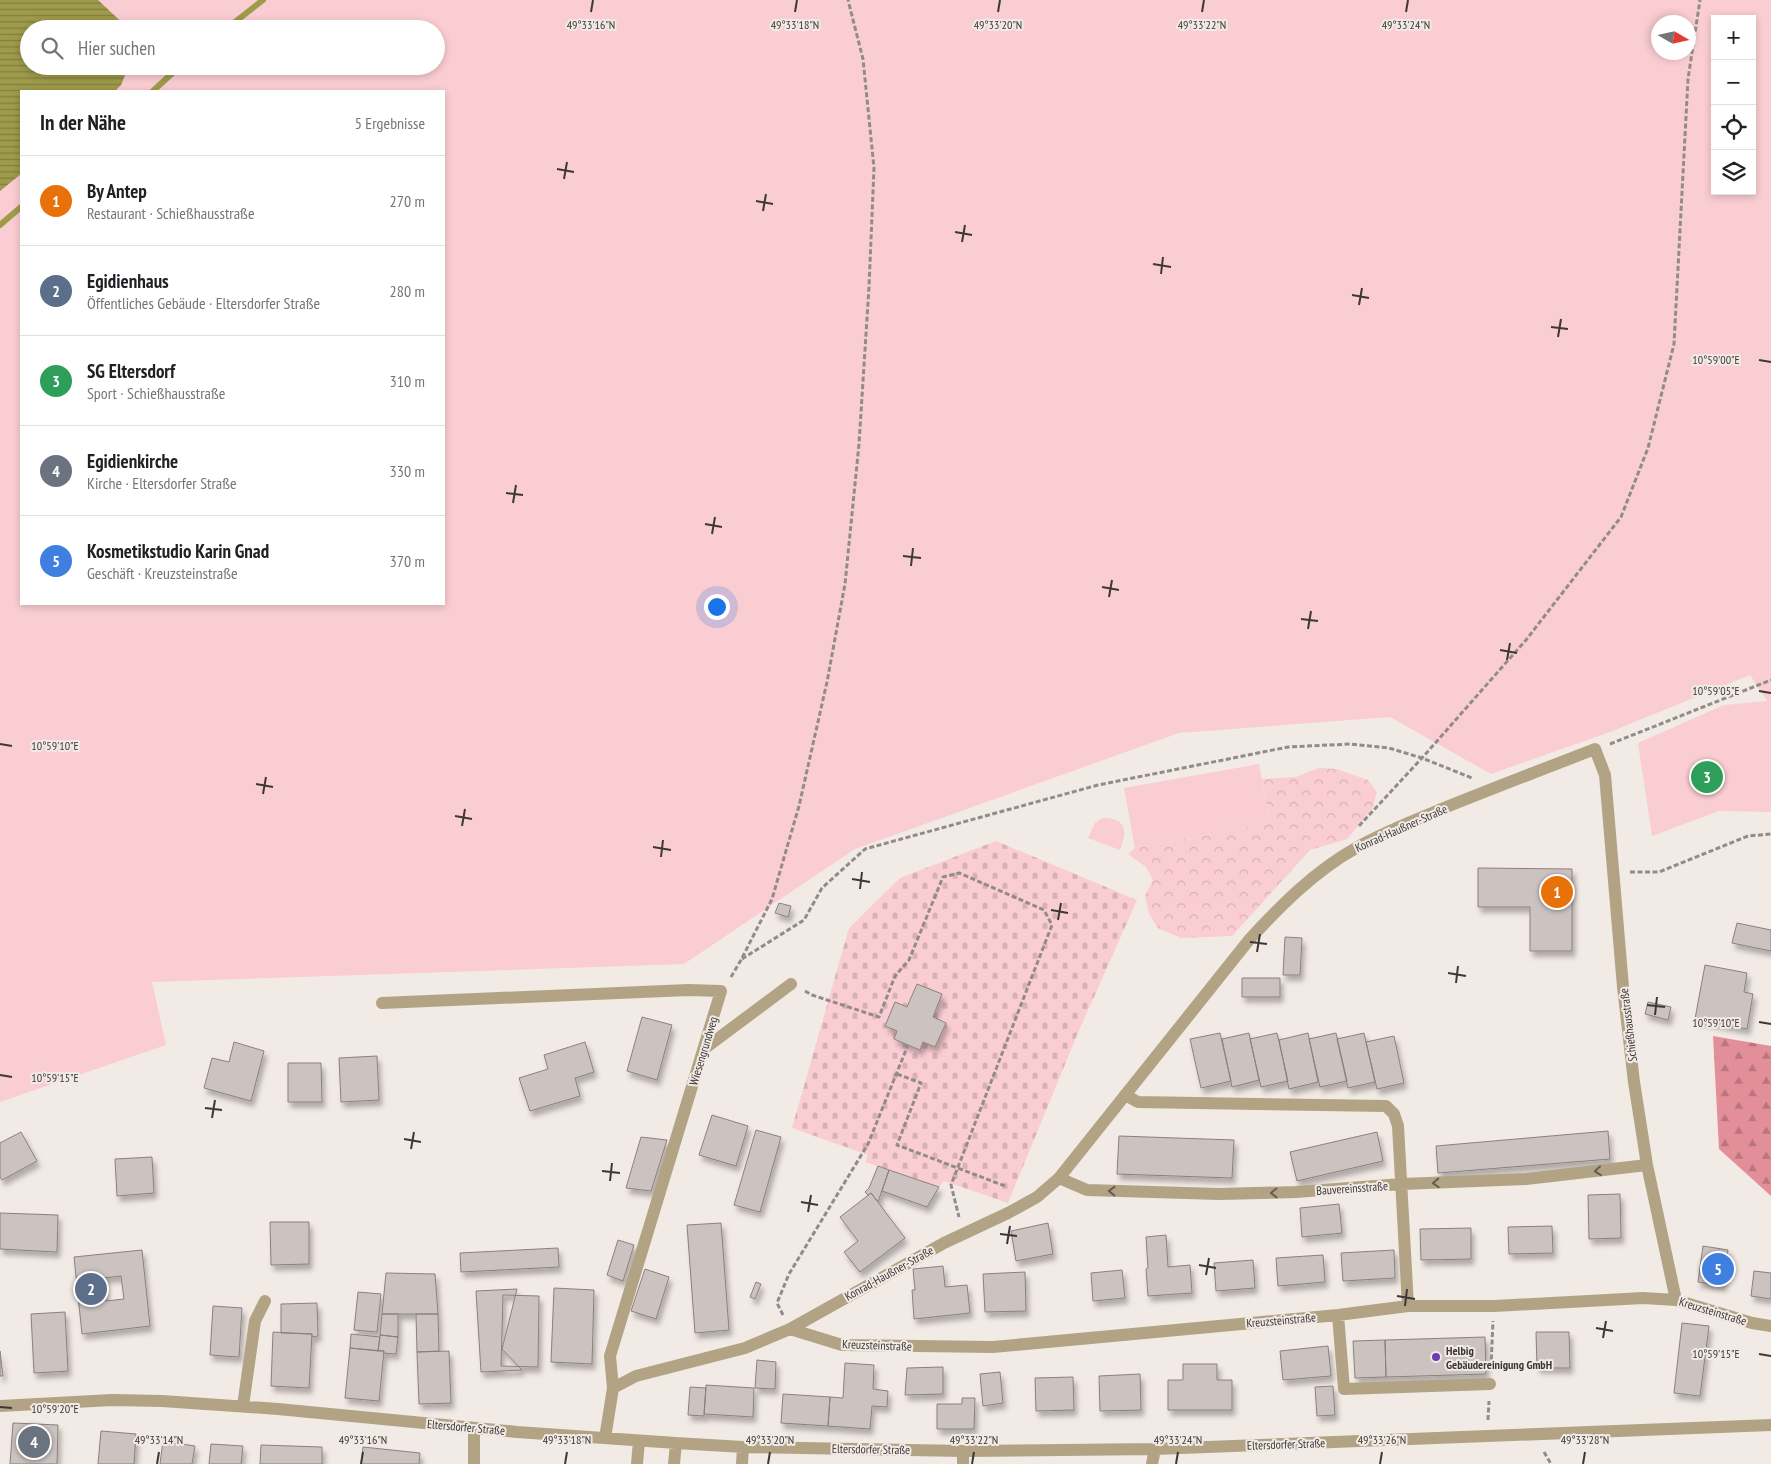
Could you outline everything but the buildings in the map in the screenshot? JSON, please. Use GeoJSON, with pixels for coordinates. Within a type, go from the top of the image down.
{"type":"FeatureCollection","features":[{"type":"Feature","properties":{"kind":"street","name":"Konrad-Haußner-Straße"},"geometry":{"type":"LineString","coordinates":[[613,1388],[636,1376],[746,1348],[790,1329],[944,1242],[1037,1197],[1059,1178],[1250,940],[1278,908],[1328,866],[1356,848],[1388,832],[1496,787],[1595,749]]}},
{"type":"Feature","properties":{"kind":"street","name":"Schießhausstraße"},"geometry":{"type":"LineString","coordinates":[[1595,749],[1605,775],[1623,987],[1646,1165],[1676,1300]]}},
{"type":"Feature","properties":{"kind":"street"},"geometry":{"type":"LineString","coordinates":[[704,1048],[791,984]]}},
{"type":"Feature","properties":{"kind":"street"},"geometry":{"type":"LineString","coordinates":[[382,1003],[688,990],[721,991]]}},
{"type":"Feature","properties":{"kind":"street","name":"Wiesengrundweg"},"geometry":{"type":"LineString","coordinates":[[605,1438],[613,1388],[610,1356],[721,991]]}},
{"type":"Feature","properties":{"kind":"street"},"geometry":{"type":"LineString","coordinates":[[1125,1095],[1138,1102],[1386,1106],[1394,1114],[1398,1126],[1408,1306]]}},
{"type":"Feature","properties":{"kind":"street","name":"Bauvereinsstraße"},"geometry":{"type":"LineString","coordinates":[[1059,1178],[1087,1190],[1219,1194],[1296,1192],[1402,1184],[1526,1179],[1646,1165]]}},
{"type":"Feature","properties":{"kind":"street","name":"Kreuzsteinstraße"},"geometry":{"type":"LineString","coordinates":[[790,1329],[842,1345],[992,1347],[1338,1315],[1408,1306],[1494,1306],[1643,1298],[1676,1300],[1752,1323],[1771,1326]]}},
{"type":"Feature","properties":{"kind":"street"},"geometry":{"type":"LineString","coordinates":[[243,1406],[255,1322],[265,1301]]}},
{"type":"Feature","properties":{"kind":"street"},"geometry":{"type":"LineString","coordinates":[[1338,1315],[1344,1389],[1490,1384]]}},
{"type":"Feature","properties":{"kind":"street","name":"Eltersdorfer Straße"},"geometry":{"type":"LineString","coordinates":[[0,1406],[112,1400],[162,1401],[243,1406],[474,1428],[639,1441],[963,1458],[1771,1424]]}},
{"type":"Feature","properties":{"kind":"street"},"geometry":{"type":"LineString","coordinates":[[474,1428],[474,1464]]}},
{"type":"Feature","properties":{"kind":"street"},"geometry":{"type":"LineString","coordinates":[[637,1464],[639,1441]]}},
{"type":"Feature","properties":{"kind":"street"},"geometry":{"type":"LineString","coordinates":[[674,1464],[676,1443]]}},
{"type":"Feature","properties":{"kind":"street"},"geometry":{"type":"LineString","coordinates":[[742,1464],[744,1446]]}},
{"type":"Feature","properties":{"kind":"street"},"geometry":{"type":"LineString","coordinates":[[1152,1464],[1154,1449]]}},
{"type":"Feature","properties":{"kind":"path"},"geometry":{"type":"LineString","coordinates":[[721,991],[741,960],[772,899],[799,806],[827,682],[844,584],[859,444],[874,168],[863,60],[848,0]]}},
{"type":"Feature","properties":{"kind":"path"},"geometry":{"type":"LineString","coordinates":[[1353,832],[1422,758],[1526,640],[1621,517],[1648,448],[1674,344],[1688,79],[1700,0]]}},
{"type":"Feature","properties":{"kind":"path"},"geometry":{"type":"LineString","coordinates":[[1595,749],[1771,680]]}},
{"type":"Feature","properties":{"kind":"path"},"geometry":{"type":"LineString","coordinates":[[741,960],[804,920],[822,888],[865,849],[1098,785],[1288,747],[1350,744],[1389,748],[1422,758],[1496,787]]}},
{"type":"Feature","properties":{"kind":"path"},"geometry":{"type":"LineString","coordinates":[[1614,872],[1659,872],[1748,836],[1771,834]]}},
{"type":"Feature","properties":{"kind":"path"},"geometry":{"type":"LineString","coordinates":[[791,984],[812,995],[879,1017],[895,976],[908,960],[943,876],[959,873],[1044,910],[1052,925],[951,1185],[963,1234]]}},
{"type":"Feature","properties":{"kind":"path"},"geometry":{"type":"LineString","coordinates":[[790,1329],[777,1302],[789,1274],[868,1144],[908,1045]]}},
{"type":"Feature","properties":{"kind":"path"},"geometry":{"type":"LineString","coordinates":[[897,1074],[921,1083],[897,1145],[1005,1186]]}},
{"type":"Feature","properties":{"kind":"path"},"geometry":{"type":"LineString","coordinates":[[1488,1437],[1494,1306]]}},
{"type":"Feature","properties":{"kind":"path"},"geometry":{"type":"LineString","coordinates":[[1544,1452],[1551,1464]]}},
{"type":"Feature","properties":{"kind":"green space"},"geometry":{"type":"Polygon","coordinates":[[[0,0],[1771,0],[1771,812],[1719,811],[1652,836],[1638,743],[1724,705],[1767,701],[1750,675],[1610,732],[1491,774],[1390,717],[1179,733],[855,849],[684,964],[152,982],[166,1045],[0,1102],[0,0]]]}},
{"type":"Feature","properties":{"kind":"green space"},"geometry":{"type":"Polygon","coordinates":[[[1259,764],[1270,824],[1135,848],[1124,788],[1259,764]]]}},
{"type":"Feature","properties":{"kind":"green space"},"geometry":{"type":"Polygon","coordinates":[[[1319,768],[1337,769],[1368,780],[1377,792],[1372,809],[1347,839],[1310,850],[1232,936],[1181,938],[1158,928],[1149,914],[1145,895],[1153,880],[1146,867],[1128,854],[1135,848],[1270,824],[1262,779],[1296,777],[1319,768]]]}},
{"type":"Feature","properties":{"kind":"green space"},"geometry":{"type":"Polygon","coordinates":[[[1102,818],[1116,820],[1123,826],[1124,837],[1120,850],[1088,838],[1095,823],[1102,818]]]}},
{"type":"Feature","properties":{"kind":"green space"},"geometry":{"type":"Polygon","coordinates":[[[996,841],[1137,900],[1077,1035],[1008,1203],[944,1181],[939,1187],[865,1162],[868,1155],[792,1128],[849,928],[900,878],[996,841]]]}},
{"type":"Feature","properties":{"kind":"green space"},"geometry":{"type":"Polygon","coordinates":[[[1713,1036],[1771,1046],[1771,1196],[1719,1149],[1713,1036]]]}},
{"type":"Feature","properties":{"kind":"shaded area"},"geometry":{"type":"Polygon","coordinates":[[[0,0],[98,0],[119,20],[20,20],[20,75],[125,75],[121,85],[116,90],[20,90],[20,175],[0,191],[0,0]]]}},
{"type":"Feature","properties":{"kind":"waterway"},"geometry":{"type":"LineString","coordinates":[[237,20],[263,0]]}},
{"type":"Feature","properties":{"kind":"waterway"},"geometry":{"type":"LineString","coordinates":[[154,90],[170,75]]}},
{"type":"Feature","properties":{"kind":"waterway"},"geometry":{"type":"LineString","coordinates":[[0,225],[20,208]]}},
{"type":"Feature","properties":{"kind":"place","name":"SG Eltersdorf"},"geometry":{"type":"Point","coordinates":[1707,777]}},
{"type":"Feature","properties":{"kind":"place","name":"By Antep"},"geometry":{"type":"Point","coordinates":[1557,892]}},
{"type":"Feature","properties":{"kind":"place","name":"Kosmetikstudio Karin Gnad"},"geometry":{"type":"Point","coordinates":[1718,1269]}},
{"type":"Feature","properties":{"kind":"place","name":"Egidienhaus"},"geometry":{"type":"Point","coordinates":[91,1289]}},
{"type":"Feature","properties":{"kind":"place","name":"Helbig Gebäudereinigung GmbH"},"geometry":{"type":"Point","coordinates":[1436,1357]}},
{"type":"Feature","properties":{"kind":"place","name":"Egidienkirche"},"geometry":{"type":"Point","coordinates":[34,1442]}}]}
